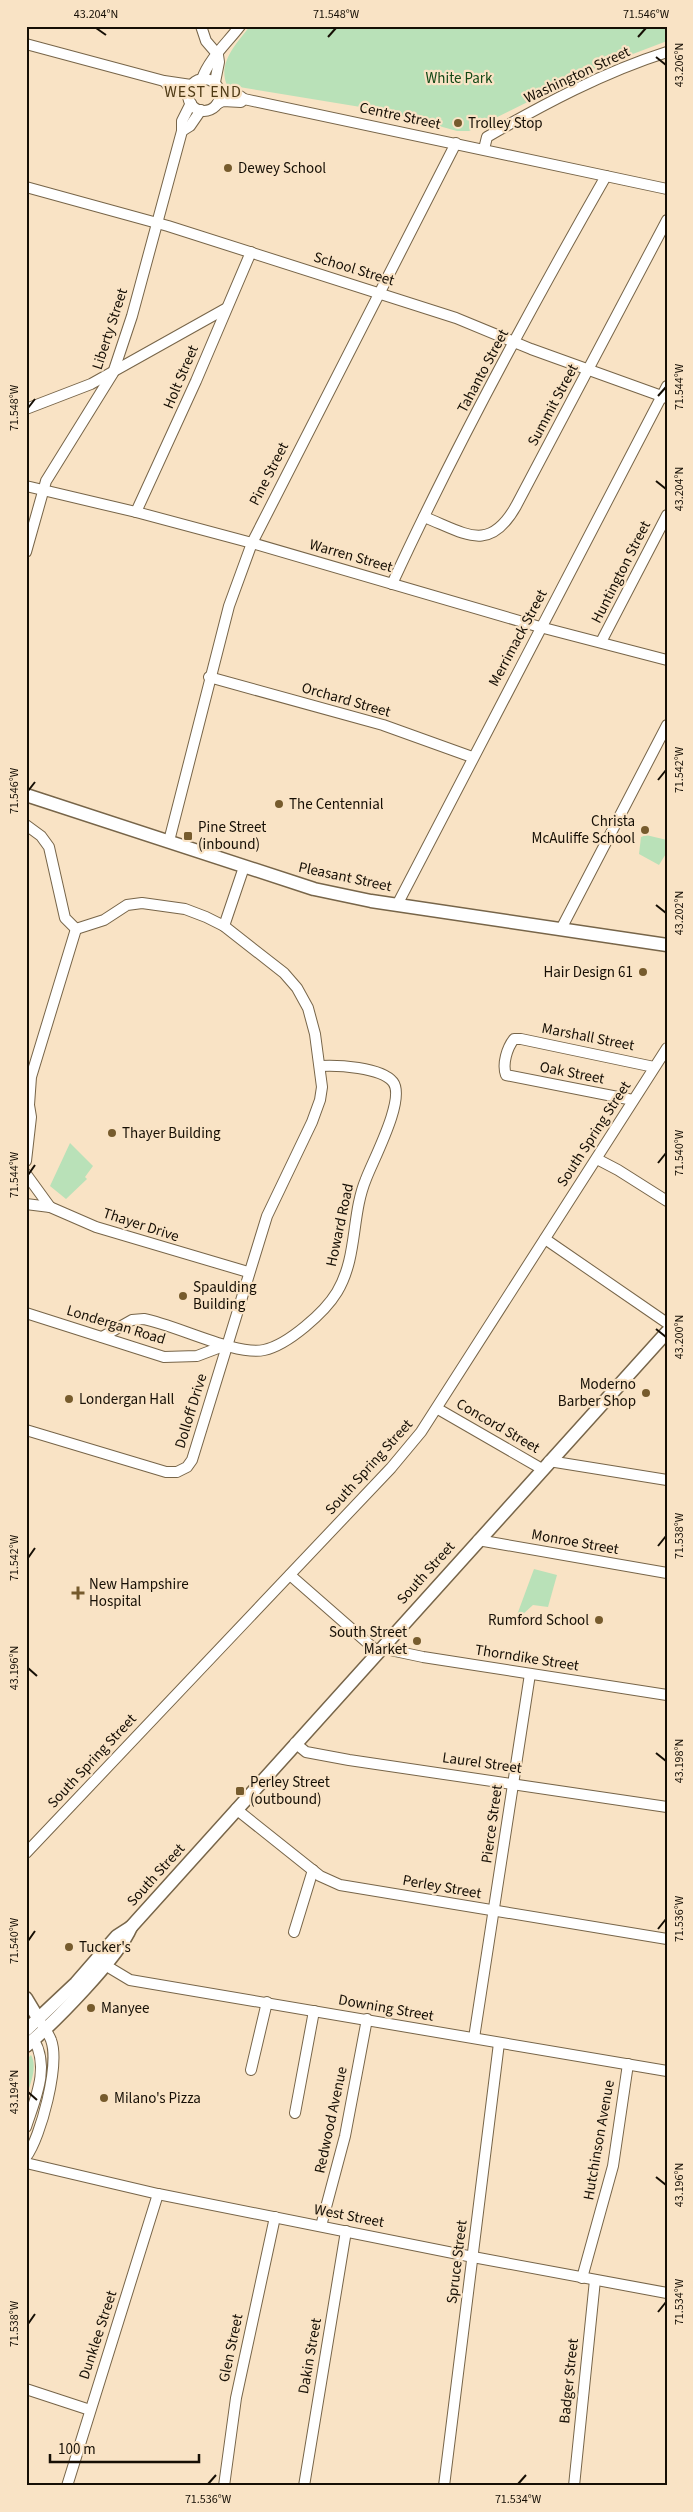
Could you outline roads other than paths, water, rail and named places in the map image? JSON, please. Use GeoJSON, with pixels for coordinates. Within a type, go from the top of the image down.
{"type":"FeatureCollection","features":[{"type":"Feature","properties":{"kind":"main road","name":"Pleasant Street"},"geometry":{"type":"LineString","coordinates":[[26,795],[169,841],[244,868],[314,889],[397,904],[667,945]]}},
{"type":"Feature","properties":{"kind":"main road","name":"South Street"},"geometry":{"type":"LineString","coordinates":[[30,2043],[41,2024],[116,1936],[131,1927],[667,1332]]}},
{"type":"Feature","properties":{"kind":"main road","name":"South Street"},"geometry":{"type":"LineString","coordinates":[[26,2029],[41,2024],[105,1965],[125,1942],[131,1927]]}},
{"type":"Feature","properties":{"kind":"main road"},"geometry":{"type":"LineString","coordinates":[[26,1998],[41,2024]]}},
{"type":"Feature","properties":{"kind":"main road"},"geometry":{"type":"LineString","coordinates":[[26,2029],[30,2043]]}},
{"type":"Feature","properties":{"kind":"street"},"geometry":{"type":"LineString","coordinates":[[26,44],[164,81],[190,94],[201,110],[210,110],[217,104],[219,62],[218,55],[206,41],[201,26]]}},
{"type":"Feature","properties":{"kind":"street"},"geometry":{"type":"LineString","coordinates":[[190,94],[202,79],[211,60],[218,55],[240,26]]}},
{"type":"Feature","properties":{"kind":"street","name":"Washington Street"},"geometry":{"type":"LineString","coordinates":[[484,149],[487,137],[559,98],[601,78],[667,52]]}},
{"type":"Feature","properties":{"kind":"street"},"geometry":{"type":"LineString","coordinates":[[202,79],[217,87]]}},
{"type":"Feature","properties":{"kind":"street","name":"Centre Street"},"geometry":{"type":"LineString","coordinates":[[217,87],[244,99],[667,189]]}},
{"type":"Feature","properties":{"kind":"street","name":"Liberty Street"},"geometry":{"type":"LineString","coordinates":[[26,552],[42,489],[113,373],[132,316],[182,131],[182,121],[190,94]]}},
{"type":"Feature","properties":{"kind":"street","name":"Centre Street"},"geometry":{"type":"LineString","coordinates":[[217,104],[223,101],[241,102],[244,99]]}},
{"type":"Feature","properties":{"kind":"street","name":"Liberty Street"},"geometry":{"type":"LineString","coordinates":[[182,131],[190,126],[201,110]]}},
{"type":"Feature","properties":{"kind":"street","name":"Pine Street"},"geometry":{"type":"LineString","coordinates":[[169,841],[209,677],[229,606],[252,543],[456,143]]}},
{"type":"Feature","properties":{"kind":"street","name":"Tahanto Street"},"geometry":{"type":"LineString","coordinates":[[392,584],[424,517],[515,342],[606,176]]}},
{"type":"Feature","properties":{"kind":"street","name":"School Street"},"geometry":{"type":"LineString","coordinates":[[26,186],[156,223],[456,318],[588,370],[664,397]]}},
{"type":"Feature","properties":{"kind":"street","name":"Summit Street"},"geometry":{"type":"LineString","coordinates":[[424,517],[458,531],[482,536],[492,534],[503,528],[667,220]]}},
{"type":"Feature","properties":{"kind":"street","name":"Holt Street"},"geometry":{"type":"LineString","coordinates":[[136,512],[196,381],[250,252]]}},
{"type":"Feature","properties":{"kind":"street"},"geometry":{"type":"LineString","coordinates":[[26,409],[91,384],[113,373],[226,309]]}},
{"type":"Feature","properties":{"kind":"street","name":"Merrimack Street"},"geometry":{"type":"LineString","coordinates":[[397,904],[540,627],[664,397],[667,386]]}},
{"type":"Feature","properties":{"kind":"street","name":"Warren Street"},"geometry":{"type":"LineString","coordinates":[[26,486],[136,512],[252,543],[540,627],[667,660]]}},
{"type":"Feature","properties":{"kind":"street","name":"Huntington Street"},"geometry":{"type":"LineString","coordinates":[[601,642],[667,515]]}},
{"type":"Feature","properties":{"kind":"street","name":"Orchard Street"},"geometry":{"type":"LineString","coordinates":[[209,677],[383,726],[472,757]]}},
{"type":"Feature","properties":{"kind":"street"},"geometry":{"type":"LineString","coordinates":[[560,929],[667,725]]}},
{"type":"Feature","properties":{"kind":"street"},"geometry":{"type":"LineString","coordinates":[[26,824],[41,836],[48,847],[65,918],[76,929],[31,1077],[29,1105],[31,1116],[26,1161]]}},
{"type":"Feature","properties":{"kind":"street"},"geometry":{"type":"LineString","coordinates":[[224,926],[244,868]]}},
{"type":"Feature","properties":{"kind":"street","name":"Dolloff Drive"},"geometry":{"type":"LineString","coordinates":[[26,1430],[155,1469],[177,1472],[187,1468],[192,1460],[248,1272],[273,1201],[312,1122],[320,1100],[322,1087],[313,1023],[297,988],[270,960],[224,926],[185,909],[142,903],[127,905],[104,920],[76,929]]}},
{"type":"Feature","properties":{"kind":"street","name":"Marshall Street"},"geometry":{"type":"LineString","coordinates":[[506,1075],[504,1070],[506,1056],[514,1039],[646,1064],[654,1068]]}},
{"type":"Feature","properties":{"kind":"street","name":"South Spring Street"},"geometry":{"type":"LineString","coordinates":[[26,1853],[399,1459],[438,1408],[667,1048]]}},
{"type":"Feature","properties":{"kind":"street","name":"Howard Road"},"geometry":{"type":"LineString","coordinates":[[102,1337],[132,1320],[144,1319],[226,1345],[255,1352],[278,1345],[316,1319],[324,1310],[338,1291],[348,1270],[353,1248],[358,1202],[386,1129],[396,1093],[393,1082],[383,1075],[339,1065],[320,1066]]}},
{"type":"Feature","properties":{"kind":"street","name":"Oak Street"},"geometry":{"type":"LineString","coordinates":[[506,1075],[634,1100]]}},
{"type":"Feature","properties":{"kind":"street"},"geometry":{"type":"LineString","coordinates":[[597,1159],[667,1201]]}},
{"type":"Feature","properties":{"kind":"street"},"geometry":{"type":"LineString","coordinates":[[26,1174],[50,1207]]}},
{"type":"Feature","properties":{"kind":"street","name":"Thayer Drive"},"geometry":{"type":"LineString","coordinates":[[26,1204],[50,1207],[96,1227],[248,1272]]}},
{"type":"Feature","properties":{"kind":"street"},"geometry":{"type":"LineString","coordinates":[[545,1239],[667,1322]]}},
{"type":"Feature","properties":{"kind":"street","name":"Londergan Road"},"geometry":{"type":"LineString","coordinates":[[26,1313],[164,1357],[197,1356],[226,1345]]}},
{"type":"Feature","properties":{"kind":"street","name":"Concord Street"},"geometry":{"type":"LineString","coordinates":[[438,1408],[546,1465],[667,1480]]}},
{"type":"Feature","properties":{"kind":"street","name":"Monroe Street"},"geometry":{"type":"LineString","coordinates":[[478,1540],[667,1573]]}},
{"type":"Feature","properties":{"kind":"street","name":"Thorndike Street"},"geometry":{"type":"LineString","coordinates":[[290,1574],[381,1648],[423,1657],[667,1695]]}},
{"type":"Feature","properties":{"kind":"street","name":"Pierce Street"},"geometry":{"type":"LineString","coordinates":[[474,2038],[530,1674]]}},
{"type":"Feature","properties":{"kind":"street","name":"Laurel Street"},"geometry":{"type":"LineString","coordinates":[[295,1743],[306,1752],[323,1755],[667,1806]]}},
{"type":"Feature","properties":{"kind":"street","name":"Perley Street"},"geometry":{"type":"LineString","coordinates":[[236,1809],[313,1870],[340,1885],[667,1939]]}},
{"type":"Feature","properties":{"kind":"street"},"geometry":{"type":"LineString","coordinates":[[294,1932],[313,1870]]}},
{"type":"Feature","properties":{"kind":"street","name":"Downing Street"},"geometry":{"type":"LineString","coordinates":[[105,1965],[130,1980],[667,2071]]}},
{"type":"Feature","properties":{"kind":"street"},"geometry":{"type":"LineString","coordinates":[[251,2070],[266,2002]]}},
{"type":"Feature","properties":{"kind":"street"},"geometry":{"type":"LineString","coordinates":[[295,2113],[314,2011]]}},
{"type":"Feature","properties":{"kind":"street","name":"Redwood Avenue"},"geometry":{"type":"LineString","coordinates":[[321,2226],[346,2136],[367,2019]]}},
{"type":"Feature","properties":{"kind":"street"},"geometry":{"type":"LineString","coordinates":[[26,2157],[32,2148],[49,2094],[53,2070],[52,2040],[41,2024]]}},
{"type":"Feature","properties":{"kind":"street"},"geometry":{"type":"LineString","coordinates":[[26,2127],[42,2068],[39,2049],[30,2043]]}},
{"type":"Feature","properties":{"kind":"street","name":"Spruce Street"},"geometry":{"type":"LineString","coordinates":[[444,2486],[500,2043]]}},
{"type":"Feature","properties":{"kind":"street","name":"Hutchinson Avenue"},"geometry":{"type":"LineString","coordinates":[[582,2278],[613,2166],[628,2064]]}},
{"type":"Feature","properties":{"kind":"street","name":"West Street"},"geometry":{"type":"LineString","coordinates":[[26,2163],[158,2194],[474,2257],[667,2293]]}},
{"type":"Feature","properties":{"kind":"street","name":"Dunklee Street"},"geometry":{"type":"LineString","coordinates":[[67,2486],[158,2194]]}},
{"type":"Feature","properties":{"kind":"street","name":"Glen Street"},"geometry":{"type":"LineString","coordinates":[[224,2486],[236,2398],[276,2217]]}},
{"type":"Feature","properties":{"kind":"street","name":"Dakin Street"},"geometry":{"type":"LineString","coordinates":[[304,2486],[346,2231]]}},
{"type":"Feature","properties":{"kind":"street","name":"Badger Street"},"geometry":{"type":"LineString","coordinates":[[574,2486],[595,2280]]}},
{"type":"Feature","properties":{"kind":"street"},"geometry":{"type":"LineString","coordinates":[[26,2389],[90,2410]]}},
{"type":"Feature","properties":{"kind":"place","name":"Trolley Stop"},"geometry":{"type":"Point","coordinates":[458,123]}},
{"type":"Feature","properties":{"kind":"place","name":"Dewey School"},"geometry":{"type":"Point","coordinates":[228,168]}},
{"type":"Feature","properties":{"kind":"place","name":"The Centennial"},"geometry":{"type":"Point","coordinates":[279,804]}},
{"type":"Feature","properties":{"kind":"place","name":"Christa McAuliffe School"},"geometry":{"type":"Point","coordinates":[645,830]}},
{"type":"Feature","properties":{"kind":"place","name":"Pine Street (inbound)"},"geometry":{"type":"Point","coordinates":[188,836]}},
{"type":"Feature","properties":{"kind":"place","name":"Hair Design 61"},"geometry":{"type":"Point","coordinates":[643,972]}},
{"type":"Feature","properties":{"kind":"place","name":"Thayer Building"},"geometry":{"type":"Point","coordinates":[112,1133]}},
{"type":"Feature","properties":{"kind":"place","name":"Spaulding Building"},"geometry":{"type":"Point","coordinates":[183,1296]}},
{"type":"Feature","properties":{"kind":"place","name":"Moderno Barber Shop"},"geometry":{"type":"Point","coordinates":[646,1393]}},
{"type":"Feature","properties":{"kind":"place","name":"Londergan Hall"},"geometry":{"type":"Point","coordinates":[69,1399]}},
{"type":"Feature","properties":{"kind":"place","name":"New Hampshire Hospital"},"geometry":{"type":"Point","coordinates":[78,1593]}},
{"type":"Feature","properties":{"kind":"place","name":"Rumford School"},"geometry":{"type":"Point","coordinates":[599,1620]}},
{"type":"Feature","properties":{"kind":"place","name":"South Street Market"},"geometry":{"type":"Point","coordinates":[417,1641]}},
{"type":"Feature","properties":{"kind":"place","name":"Perley Street (outbound)"},"geometry":{"type":"Point","coordinates":[240,1791]}},
{"type":"Feature","properties":{"kind":"place","name":"Tucker's"},"geometry":{"type":"Point","coordinates":[69,1947]}},
{"type":"Feature","properties":{"kind":"place","name":"Manyee"},"geometry":{"type":"Point","coordinates":[91,2008]}},
{"type":"Feature","properties":{"kind":"place","name":"Milano's Pizza"},"geometry":{"type":"Point","coordinates":[104,2098]}},
{"type":"Feature","properties":{"kind":"district","name":"WEST END"},"geometry":{"type":"Point","coordinates":[203,92]}},
{"type":"Feature","properties":{"kind":"park label","name":"White Park"},"geometry":{"type":"Point","coordinates":[459,78]}}]}
